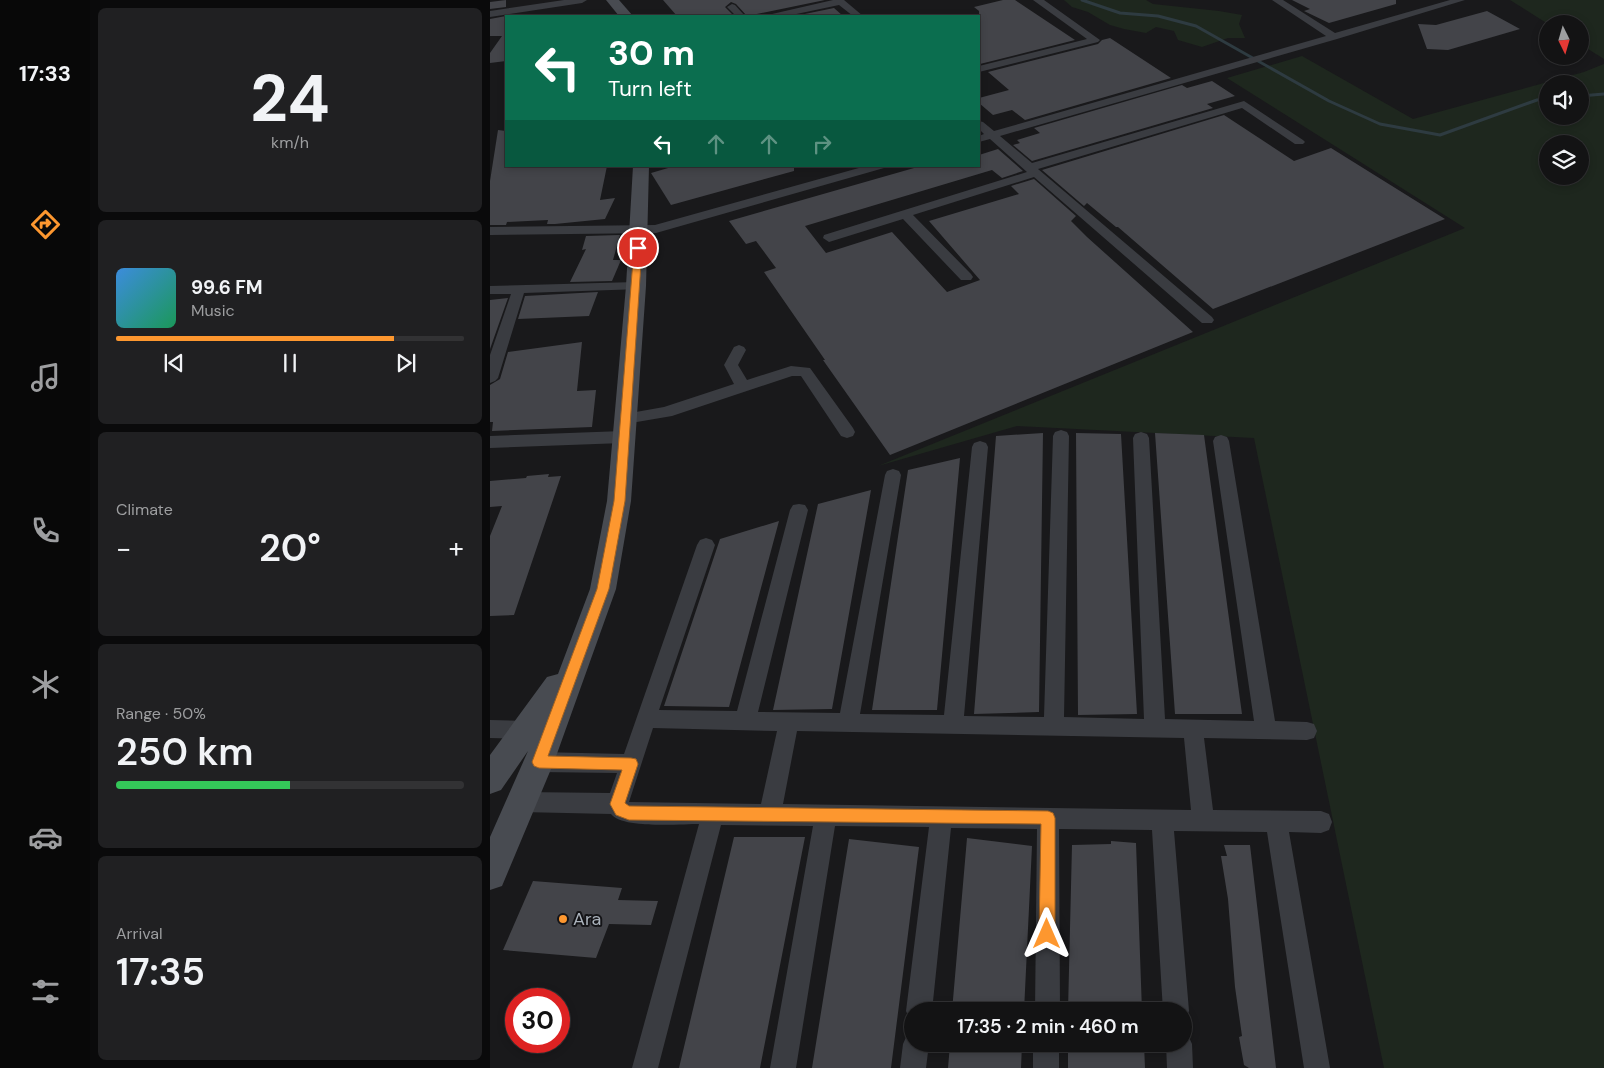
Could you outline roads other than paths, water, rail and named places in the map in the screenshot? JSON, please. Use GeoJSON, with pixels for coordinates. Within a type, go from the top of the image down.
{"type":"FeatureCollection","features":[{"type":"Feature","properties":{"kind":"street"},"geometry":{"type":"LineString","coordinates":[[490,14],[582,0]]}},
{"type":"Feature","properties":{"kind":"street"},"geometry":{"type":"LineString","coordinates":[[612,0],[625,15]]}},
{"type":"Feature","properties":{"kind":"street"},"geometry":{"type":"LineString","coordinates":[[980,69],[1095,40],[1038,0]]}},
{"type":"Feature","properties":{"kind":"street"},"geometry":{"type":"LineString","coordinates":[[1276,0],[1334,37]]}},
{"type":"Feature","properties":{"kind":"street"},"geometry":{"type":"LineString","coordinates":[[1038,110],[1435,0]]}},
{"type":"Feature","properties":{"kind":"street"},"geometry":{"type":"LineString","coordinates":[[983,129],[1213,72],[1460,0]]}},
{"type":"Feature","properties":{"kind":"street"},"geometry":{"type":"LineString","coordinates":[[779,15],[840,1],[857,15]]}},
{"type":"Feature","properties":{"kind":"street"},"geometry":{"type":"LineString","coordinates":[[732,7],[740,15]]}},
{"type":"Feature","properties":{"kind":"street"},"geometry":{"type":"LineString","coordinates":[[829,238],[1032,170],[1244,104],[1299,142]]}},
{"type":"Feature","properties":{"kind":"street"},"geometry":{"type":"LineString","coordinates":[[983,129],[1207,320]]}},
{"type":"Feature","properties":{"kind":"street"},"geometry":{"type":"LineString","coordinates":[[490,780],[538,730],[581,650],[603,589],[613,543],[619,501],[636,286],[641,167]]}},
{"type":"Feature","properties":{"kind":"street"},"geometry":{"type":"LineString","coordinates":[[639,229],[653,220],[838,167]]}},
{"type":"Feature","properties":{"kind":"street"},"geometry":{"type":"LineString","coordinates":[[490,231],[656,229],[876,167]]}},
{"type":"Feature","properties":{"kind":"street"},"geometry":{"type":"LineString","coordinates":[[905,214],[966,277]]}},
{"type":"Feature","properties":{"kind":"street"},"geometry":{"type":"LineString","coordinates":[[490,290],[636,286]]}},
{"type":"Feature","properties":{"kind":"street"},"geometry":{"type":"LineString","coordinates":[[490,378],[519,289]]}},
{"type":"Feature","properties":{"kind":"street"},"geometry":{"type":"LineString","coordinates":[[490,333],[506,333]]}},
{"type":"Feature","properties":{"kind":"street"},"geometry":{"type":"LineString","coordinates":[[739,350],[731,365],[743,386]]}},
{"type":"Feature","properties":{"kind":"street"},"geometry":{"type":"LineString","coordinates":[[490,442],[624,428],[666,412],[791,371],[805,371],[847,432]]}},
{"type":"Feature","properties":{"kind":"street"},"geometry":{"type":"LineString","coordinates":[[1054,726],[1061,436]]}},
{"type":"Feature","properties":{"kind":"street"},"geometry":{"type":"LineString","coordinates":[[1141,438],[1155,728]]}},
{"type":"Feature","properties":{"kind":"street"},"geometry":{"type":"LineString","coordinates":[[1221,441],[1266,730]]}},
{"type":"Feature","properties":{"kind":"street"},"geometry":{"type":"LineString","coordinates":[[953,724],[980,447]]}},
{"type":"Feature","properties":{"kind":"street"},"geometry":{"type":"LineString","coordinates":[[848,723],[893,475]]}},
{"type":"Feature","properties":{"kind":"street"},"geometry":{"type":"LineString","coordinates":[[745,720],[800,510]]}},
{"type":"Feature","properties":{"kind":"street"},"geometry":{"type":"LineString","coordinates":[[617,804],[706,545]]}},
{"type":"Feature","properties":{"kind":"street"},"geometry":{"type":"LineString","coordinates":[[646,719],[1307,731]]}},
{"type":"Feature","properties":{"kind":"street"},"geometry":{"type":"LineString","coordinates":[[770,815],[789,722]]}},
{"type":"Feature","properties":{"kind":"street"},"geometry":{"type":"LineString","coordinates":[[490,729],[538,730]]}},
{"type":"Feature","properties":{"kind":"street"},"geometry":{"type":"LineString","coordinates":[[1193,729],[1203,820]]}},
{"type":"Feature","properties":{"kind":"street"},"geometry":{"type":"LineString","coordinates":[[490,874],[539,762],[538,730]]}},
{"type":"Feature","properties":{"kind":"street"},"geometry":{"type":"LineString","coordinates":[[539,762],[631,764]]}},
{"type":"Feature","properties":{"kind":"street"},"geometry":{"type":"LineString","coordinates":[[521,802],[617,804],[622,810],[629,813],[826,814],[1321,822]]}},
{"type":"Feature","properties":{"kind":"street"},"geometry":{"type":"LineString","coordinates":[[645,1068],[713,814]]}},
{"type":"Feature","properties":{"kind":"street"},"geometry":{"type":"LineString","coordinates":[[783,1068],[826,814]]}},
{"type":"Feature","properties":{"kind":"street"},"geometry":{"type":"LineString","coordinates":[[921,1002],[941,816]]}},
{"type":"Feature","properties":{"kind":"street"},"geometry":{"type":"LineString","coordinates":[[1047,1002],[1048,818]]}},
{"type":"Feature","properties":{"kind":"street"},"geometry":{"type":"LineString","coordinates":[[1162,819],[1175,1002]]}},
{"type":"Feature","properties":{"kind":"street"},"geometry":{"type":"LineString","coordinates":[[1276,821],[1317,1068]]}},
{"type":"Feature","properties":{"kind":"street"},"geometry":{"type":"LineString","coordinates":[[913,1068],[915,1052]]}},
{"type":"Feature","properties":{"kind":"street"},"geometry":{"type":"LineString","coordinates":[[1046,1052],[1046,1068]]}},
{"type":"Feature","properties":{"kind":"street"},"geometry":{"type":"LineString","coordinates":[[1179,1052],[1180,1068]]}},
{"type":"Feature","properties":{"kind":"waterway"},"geometry":{"type":"LineString","coordinates":[[1082,0],[1120,13],[1158,16],[1196,26],[1329,101],[1380,124],[1440,135],[1539,100]]}},
{"type":"Feature","properties":{"kind":"waterway"},"geometry":{"type":"LineString","coordinates":[[1589,95],[1604,94]]}},
{"type":"Feature","properties":{"kind":"place","name":"Ara"},"geometry":{"type":"Point","coordinates":[563,919]}}]}
